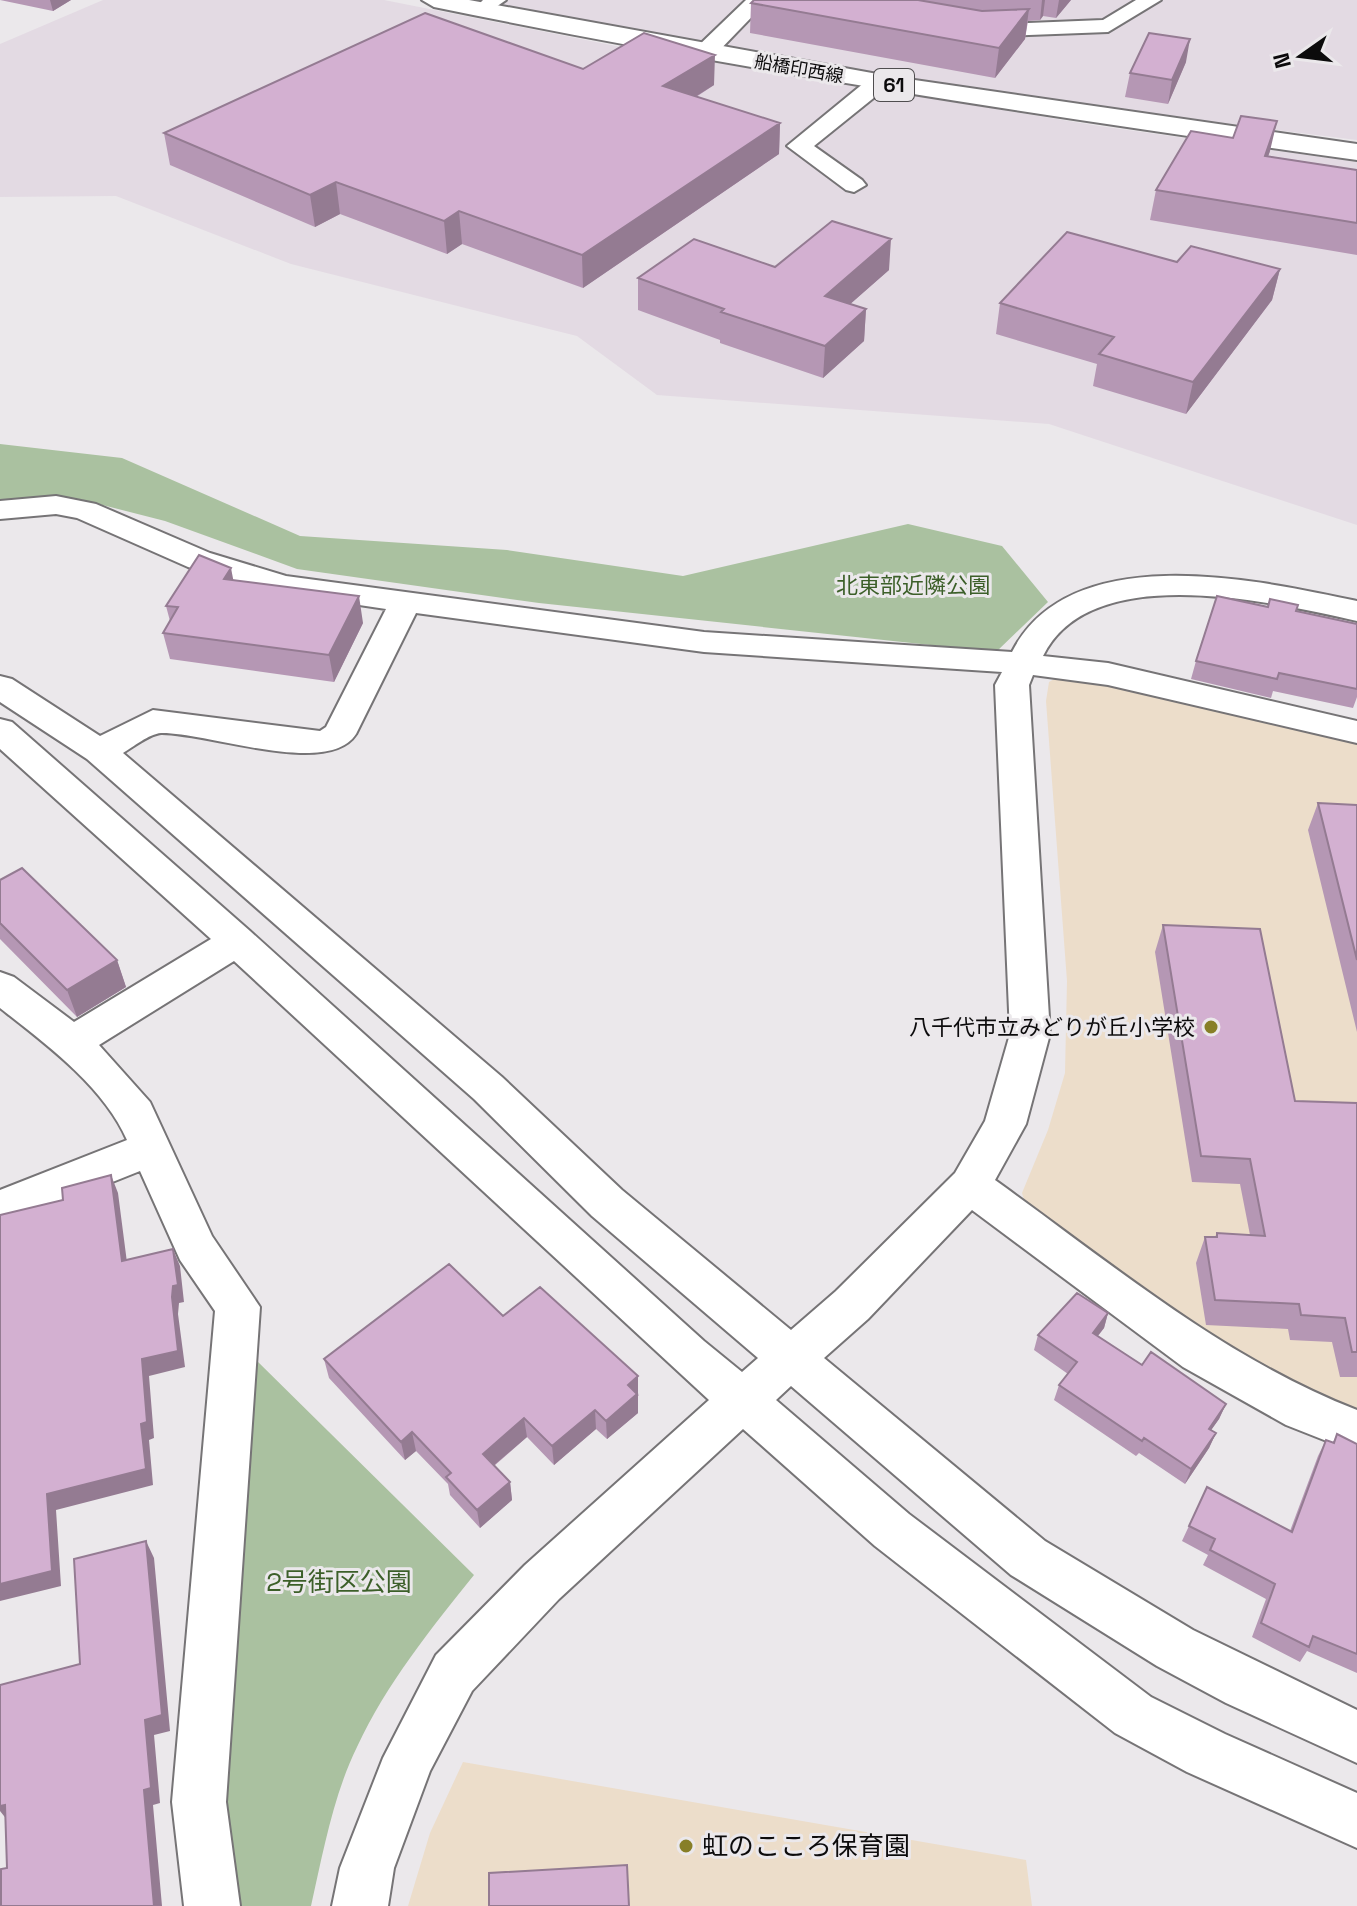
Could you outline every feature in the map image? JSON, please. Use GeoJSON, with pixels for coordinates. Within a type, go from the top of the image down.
{"type":"FeatureCollection","features":[{"type":"Feature","properties":{"kind":"main road","name":"船橋印西線"},"geometry":{"type":"LineString","coordinates":[[434,0],[489,5],[704,53],[878,83],[1051,111],[1357,152]]}},
{"type":"Feature","properties":{"kind":"street"},"geometry":{"type":"LineString","coordinates":[[704,53],[758,0]]}},
{"type":"Feature","properties":{"kind":"street"},"geometry":{"type":"LineString","coordinates":[[949,27],[979,32],[1108,26],[1151,0]]}},
{"type":"Feature","properties":{"kind":"street"},"geometry":{"type":"LineString","coordinates":[[854,185],[799,146],[878,83]]}},
{"type":"Feature","properties":{"kind":"street"},"geometry":{"type":"LineString","coordinates":[[0,510],[56,505],[85,510],[233,572],[283,585],[704,642],[1018,663],[1108,674],[1357,732]]}},
{"type":"Feature","properties":{"kind":"street"},"geometry":{"type":"LineString","coordinates":[[360,1906],[367,1868],[409,1758],[454,1673],[542,1582],[742,1400],[852,1305],[970,1185],[1005,1124],[1030,1034],[1012,685],[1018,663],[1037,637],[1057,619],[1091,600],[1158,585],[1234,586],[1357,611]]}},
{"type":"Feature","properties":{"kind":"street"},"geometry":{"type":"LineString","coordinates":[[99,751],[153,721],[315,743],[329,741],[339,734],[405,603]]}},
{"type":"Feature","properties":{"kind":"street"},"geometry":{"type":"LineString","coordinates":[[0,687],[99,751],[488,1088],[607,1203],[1028,1558],[1175,1648],[1244,1685],[1357,1737]]}},
{"type":"Feature","properties":{"kind":"street"},"geometry":{"type":"LineString","coordinates":[[0,730],[237,941],[561,1240],[892,1530],[1133,1715],[1263,1780],[1357,1821]]}},
{"type":"Feature","properties":{"kind":"street"},"geometry":{"type":"LineString","coordinates":[[72,1042],[237,941]]}},
{"type":"Feature","properties":{"kind":"street"},"geometry":{"type":"LineString","coordinates":[[0,987],[72,1042],[136,1114],[195,1247],[238,1307],[199,1802],[212,1906]]}},
{"type":"Feature","properties":{"kind":"street"},"geometry":{"type":"LineString","coordinates":[[0,1209],[150,1149]]}},
{"type":"Feature","properties":{"kind":"street"},"geometry":{"type":"LineString","coordinates":[[970,1185],[1199,1353],[1302,1410],[1357,1432]]}},
{"type":"Feature","properties":{"kind":"shaded area"},"geometry":{"type":"Polygon","coordinates":[[[103,0],[384,0],[616,46],[1099,126],[1357,162],[1357,525],[1049,424],[657,395],[577,336],[291,264],[116,196],[0,197],[0,44],[103,0]]]}},
{"type":"Feature","properties":{"kind":"shaded area"},"geometry":{"type":"Polygon","coordinates":[[[475,0],[1357,0],[1357,140],[957,90],[475,0]]]}},
{"type":"Feature","properties":{"kind":"shaded area","name":"八千代市立みどりが丘小学校"},"geometry":{"type":"Polygon","coordinates":[[[1056,678],[1099,682],[1357,742],[1357,1414],[1212,1339],[1024,1200],[1022,1193],[1048,1130],[1065,1073],[1067,981],[1046,701],[1049,682],[1056,678]]]}},
{"type":"Feature","properties":{"kind":"shaded area","name":"虹のこころ保育園"},"geometry":{"type":"Polygon","coordinates":[[[463,1762],[1026,1860],[1032,1906],[408,1906],[430,1833],[463,1762]]]}},
{"type":"Feature","properties":{"kind":"green space","name":"北東部近隣公園"},"geometry":{"type":"Polygon","coordinates":[[[0,444],[122,458],[300,536],[507,550],[683,576],[908,524],[1002,546],[1048,602],[996,652],[539,603],[297,569],[165,521],[79,499],[0,503],[0,444]]]}},
{"type":"Feature","properties":{"kind":"green space","name":"2号街区公園"},"geometry":{"type":"Polygon","coordinates":[[[255,1359],[474,1575],[396,1679],[357,1747],[335,1805],[311,1906],[235,1906],[223,1802],[255,1359]]]}},
{"type":"Feature","properties":{"kind":"building"},"geometry":{"type":"Polygon","coordinates":[[[754,0],[918,0],[982,11],[1029,9],[999,48],[751,3],[754,0]]]}},
{"type":"Feature","properties":{"kind":"building"},"geometry":{"type":"Polygon","coordinates":[[[425,13],[583,69],[644,33],[715,55],[663,86],[780,123],[582,255],[459,211],[444,221],[336,182],[310,195],[164,133],[425,13]]]}},
{"type":"Feature","properties":{"kind":"building"},"geometry":{"type":"Polygon","coordinates":[[[1149,33],[1190,39],[1172,80],[1130,73],[1149,33]]]}},
{"type":"Feature","properties":{"kind":"building"},"geometry":{"type":"Polygon","coordinates":[[[1241,116],[1277,121],[1265,156],[1357,170],[1357,223],[1156,190],[1191,131],[1233,138],[1241,116]]]}},
{"type":"Feature","properties":{"kind":"building"},"geometry":{"type":"Polygon","coordinates":[[[832,221],[891,239],[825,296],[866,309],[825,346],[721,312],[724,309],[638,278],[694,239],[775,267],[832,221]]]}},
{"type":"Feature","properties":{"kind":"building"},"geometry":{"type":"Polygon","coordinates":[[[1067,232],[1177,262],[1191,246],[1280,269],[1193,382],[1099,354],[1114,337],[1000,303],[1067,232]]]}},
{"type":"Feature","properties":{"kind":"building"},"geometry":{"type":"Polygon","coordinates":[[[199,555],[231,568],[224,579],[359,596],[329,655],[163,633],[178,607],[166,606],[199,555]]]}},
{"type":"Feature","properties":{"kind":"building"},"geometry":{"type":"Polygon","coordinates":[[[1217,596],[1268,607],[1270,599],[1298,605],[1296,611],[1357,624],[1357,689],[1279,673],[1277,679],[1196,661],[1217,596]]]}},
{"type":"Feature","properties":{"kind":"building"},"geometry":{"type":"Polygon","coordinates":[[[1318,803],[1357,805],[1357,960],[1318,803]]]}},
{"type":"Feature","properties":{"kind":"building"},"geometry":{"type":"Polygon","coordinates":[[[22,868],[117,960],[67,990],[0,923],[0,880],[22,868]]]}},
{"type":"Feature","properties":{"kind":"building"},"geometry":{"type":"Polygon","coordinates":[[[1163,925],[1260,929],[1295,1101],[1357,1103],[1357,1352],[1352,1352],[1345,1318],[1301,1315],[1299,1304],[1215,1300],[1205,1237],[1217,1237],[1217,1233],[1265,1236],[1250,1159],[1201,1156],[1163,925]]]}},
{"type":"Feature","properties":{"kind":"building"},"geometry":{"type":"Polygon","coordinates":[[[111,1175],[122,1261],[173,1249],[178,1285],[173,1286],[172,1297],[178,1351],[142,1359],[147,1422],[141,1424],[146,1469],[47,1494],[52,1571],[0,1584],[0,1215],[63,1200],[62,1188],[111,1175]]]}},
{"type":"Feature","properties":{"kind":"building"},"geometry":{"type":"Polygon","coordinates":[[[449,1264],[503,1316],[540,1287],[638,1376],[628,1385],[637,1394],[606,1421],[595,1410],[552,1446],[524,1418],[483,1454],[510,1482],[477,1510],[446,1477],[451,1473],[412,1432],[401,1442],[324,1359],[449,1264]]]}},
{"type":"Feature","properties":{"kind":"building"},"geometry":{"type":"Polygon","coordinates":[[[1077,1293],[1108,1313],[1093,1333],[1142,1365],[1151,1352],[1226,1404],[1209,1429],[1216,1433],[1191,1469],[1144,1438],[1142,1441],[1059,1385],[1077,1362],[1038,1335],[1077,1293]]]}},
{"type":"Feature","properties":{"kind":"building"},"geometry":{"type":"Polygon","coordinates":[[[1337,1434],[1357,1444],[1357,1654],[1313,1636],[1309,1647],[1261,1623],[1275,1584],[1210,1550],[1215,1539],[1189,1526],[1207,1487],[1292,1532],[1326,1440],[1334,1443],[1337,1434]]]}},
{"type":"Feature","properties":{"kind":"building"},"geometry":{"type":"Polygon","coordinates":[[[146,1541],[162,1715],[145,1720],[151,1788],[144,1790],[154,1906],[1,1906],[1,1869],[7,1868],[5,1805],[0,1806],[0,1685],[80,1664],[74,1559],[146,1541]]]}},
{"type":"Feature","properties":{"kind":"building"},"geometry":{"type":"Polygon","coordinates":[[[627,1865],[629,1906],[489,1906],[489,1873],[627,1865]]]}},
{"type":"Feature","properties":{"kind":"place","name":"八千代市立みどりが丘小学校"},"geometry":{"type":"Point","coordinates":[1211,1027]}},
{"type":"Feature","properties":{"kind":"place","name":"虹のこころ保育園"},"geometry":{"type":"Point","coordinates":[686,1846]}}]}
